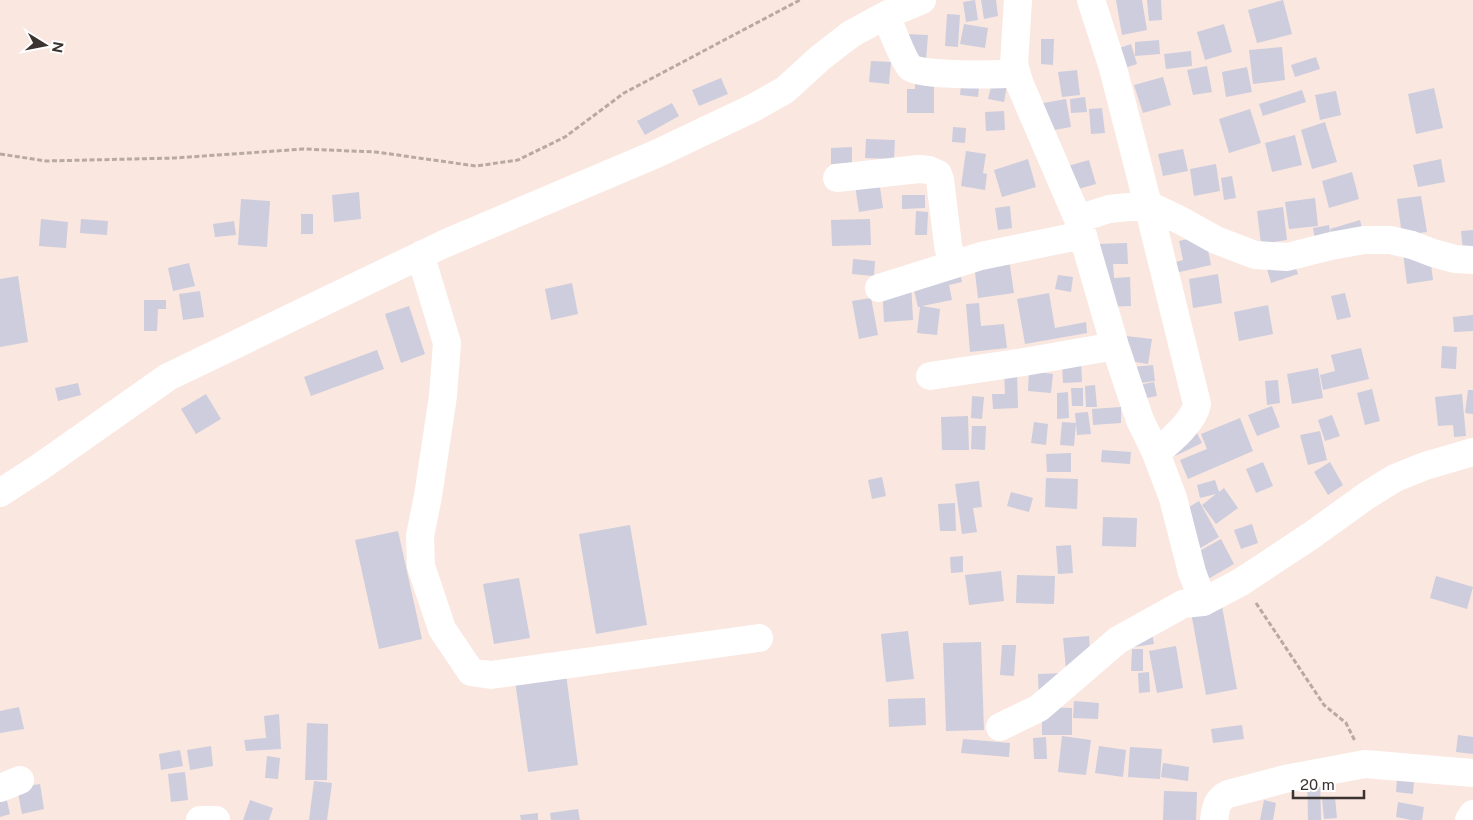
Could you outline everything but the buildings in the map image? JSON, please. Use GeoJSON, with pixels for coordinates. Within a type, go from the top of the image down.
{"type":"FeatureCollection","features":[{"type":"Feature","properties":{"kind":"street"},"geometry":{"type":"LineString","coordinates":[[0,492],[40,467],[168,377],[422,254],[656,154],[753,108],[785,90],[820,58],[851,34],[886,15],[922,0]]}},
{"type":"Feature","properties":{"kind":"street"},"geometry":{"type":"LineString","coordinates":[[1018,0],[1014,49],[1016,73],[1080,227],[1114,346],[1140,420],[1173,498],[1192,572],[1203,602]]}},
{"type":"Feature","properties":{"kind":"street"},"geometry":{"type":"LineString","coordinates":[[1091,0],[1113,68],[1197,404],[1186,424],[1156,454]]}},
{"type":"Feature","properties":{"kind":"street"},"geometry":{"type":"LineString","coordinates":[[886,15],[906,62],[912,68],[970,75],[1016,73]]}},
{"type":"Feature","properties":{"kind":"street"},"geometry":{"type":"LineString","coordinates":[[837,178],[919,169],[929,170],[938,174],[952,264]]}},
{"type":"Feature","properties":{"kind":"street"},"geometry":{"type":"LineString","coordinates":[[879,288],[952,264],[1080,227],[1109,209],[1148,205],[1216,240],[1256,254],[1286,257],[1364,240],[1390,240],[1448,257],[1473,260]]}},
{"type":"Feature","properties":{"kind":"street"},"geometry":{"type":"LineString","coordinates":[[422,254],[424,268],[447,343],[443,396],[420,536],[421,566],[442,629],[470,672],[491,675],[759,638]]}},
{"type":"Feature","properties":{"kind":"street"},"geometry":{"type":"LineString","coordinates":[[930,376],[1114,346]]}},
{"type":"Feature","properties":{"kind":"street"},"geometry":{"type":"LineString","coordinates":[[1000,727],[1039,708],[1118,640],[1182,604],[1203,602],[1241,582],[1395,478],[1425,466],[1473,452]]}},
{"type":"Feature","properties":{"kind":"street"},"geometry":{"type":"LineString","coordinates":[[1214,820],[1217,802],[1228,794],[1285,779],[1365,764],[1473,773]]}},
{"type":"Feature","properties":{"kind":"street"},"geometry":{"type":"LineString","coordinates":[[1469,820],[1473,814]]}},
{"type":"Feature","properties":{"kind":"street"},"geometry":{"type":"LineString","coordinates":[[200,820],[216,820]]}},
{"type":"Feature","properties":{"kind":"path"},"geometry":{"type":"LineString","coordinates":[[0,154],[56,160],[175,158],[304,149],[376,152],[476,166],[518,160],[565,137],[624,93],[800,0]]}},
{"type":"Feature","properties":{"kind":"path"},"geometry":{"type":"LineString","coordinates":[[1241,582],[1324,705],[1346,724],[1365,764]]}}]}
